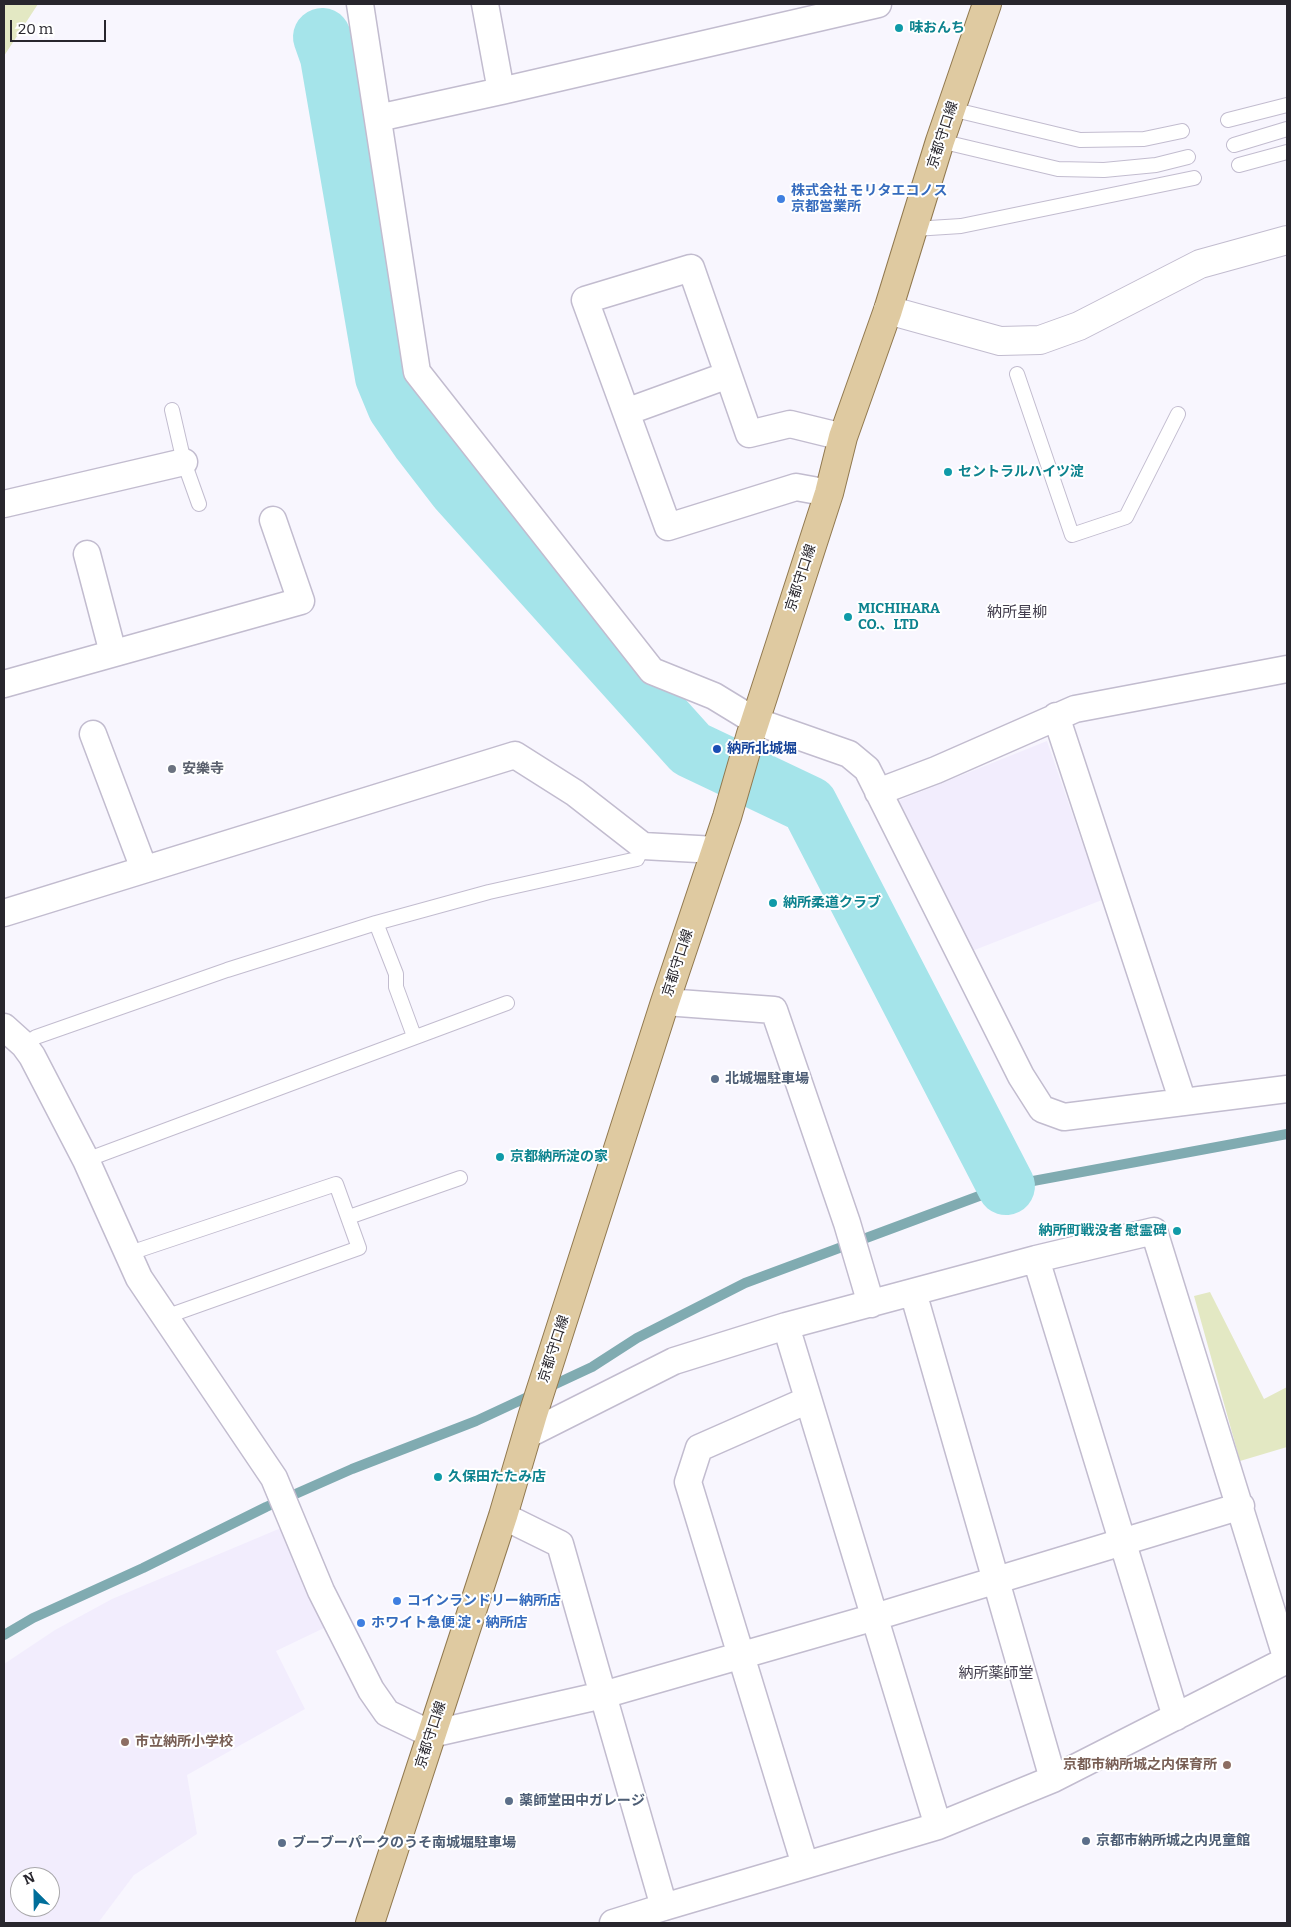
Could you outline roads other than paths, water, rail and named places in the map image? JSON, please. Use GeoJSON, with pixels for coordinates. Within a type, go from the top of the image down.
{"type":"FeatureCollection","features":[{"type":"Feature","properties":{"kind":"main road","name":"京都守口線"},"geometry":{"type":"LineString","coordinates":[[370,1923],[503,1516],[530,1424],[665,1002],[727,817],[753,727],[828,493],[843,437],[888,310],[940,141],[987,4]]}},
{"type":"Feature","properties":{"kind":"street"},"geometry":{"type":"LineString","coordinates":[[360,4],[417,372],[652,670],[714,696],[753,727],[849,754],[867,770],[1021,1076],[1042,1109],[1064,1117],[1287,1089]]}},
{"type":"Feature","properties":{"kind":"street"},"geometry":{"type":"LineString","coordinates":[[485,4],[501,91]]}},
{"type":"Feature","properties":{"kind":"street"},"geometry":{"type":"LineString","coordinates":[[378,118],[501,91],[845,7],[878,4]]}},
{"type":"Feature","properties":{"kind":"street"},"geometry":{"type":"LineString","coordinates":[[888,310],[1000,341],[1040,340],[1079,326],[1200,264],[1287,240]]}},
{"type":"Feature","properties":{"kind":"street"},"geometry":{"type":"LineString","coordinates":[[828,493],[796,487],[668,528],[585,300],[690,268],[749,434],[790,424],[843,437]]}},
{"type":"Feature","properties":{"kind":"street"},"geometry":{"type":"LineString","coordinates":[[626,412],[728,374]]}},
{"type":"Feature","properties":{"kind":"street"},"geometry":{"type":"LineString","coordinates":[[4,504],[184,462]]}},
{"type":"Feature","properties":{"kind":"street"},"geometry":{"type":"LineString","coordinates":[[4,684],[301,601],[273,520]]}},
{"type":"Feature","properties":{"kind":"street"},"geometry":{"type":"LineString","coordinates":[[87,554],[113,653]]}},
{"type":"Feature","properties":{"kind":"street"},"geometry":{"type":"LineString","coordinates":[[878,792],[936,770],[1075,708],[1287,669]]}},
{"type":"Feature","properties":{"kind":"street"},"geometry":{"type":"LineString","coordinates":[[1056,716],[1183,1102]]}},
{"type":"Feature","properties":{"kind":"street"},"geometry":{"type":"LineString","coordinates":[[93,734],[144,869]]}},
{"type":"Feature","properties":{"kind":"street"},"geometry":{"type":"LineString","coordinates":[[4,913],[515,755],[575,793],[643,846],[716,850]]}},
{"type":"Feature","properties":{"kind":"street"},"geometry":{"type":"LineString","coordinates":[[665,1002],[774,1010],[847,1223],[868,1295]]}},
{"type":"Feature","properties":{"kind":"street"},"geometry":{"type":"LineString","coordinates":[[4,1027],[24,1045],[86,1160],[139,1278],[274,1478],[321,1591],[371,1690],[387,1713],[431,1734],[603,1694],[740,1656],[996,1581],[1241,1506]]}},
{"type":"Feature","properties":{"kind":"street"},"geometry":{"type":"LineString","coordinates":[[530,1424],[674,1361],[786,1326],[868,1295],[913,1292],[1036,1259],[1154,1231],[1241,1506],[1287,1660],[1053,1779],[938,1826],[613,1923]]}},
{"type":"Feature","properties":{"kind":"street"},"geometry":{"type":"LineString","coordinates":[[1036,1259],[1176,1717]]}},
{"type":"Feature","properties":{"kind":"street"},"geometry":{"type":"LineString","coordinates":[[913,1292],[1053,1779]]}},
{"type":"Feature","properties":{"kind":"street"},"geometry":{"type":"LineString","coordinates":[[786,1326],[938,1826]]}},
{"type":"Feature","properties":{"kind":"street"},"geometry":{"type":"LineString","coordinates":[[805,1865],[688,1482],[700,1448],[808,1400]]}},
{"type":"Feature","properties":{"kind":"street"},"geometry":{"type":"LineString","coordinates":[[503,1516],[560,1544],[664,1907]]}},
{"type":"Feature","properties":{"kind":"lane"},"geometry":{"type":"LineString","coordinates":[[1228,120],[1287,105]]}},
{"type":"Feature","properties":{"kind":"lane"},"geometry":{"type":"LineString","coordinates":[[952,109],[1080,140],[1144,139],[1182,131]]}},
{"type":"Feature","properties":{"kind":"lane"},"geometry":{"type":"LineString","coordinates":[[1234,145],[1287,129]]}},
{"type":"Feature","properties":{"kind":"lane"},"geometry":{"type":"LineString","coordinates":[[940,141],[1058,169],[1104,170],[1156,165],[1188,157]]}},
{"type":"Feature","properties":{"kind":"lane"},"geometry":{"type":"LineString","coordinates":[[1239,165],[1287,152]]}},
{"type":"Feature","properties":{"kind":"lane"},"geometry":{"type":"LineString","coordinates":[[914,229],[962,226],[1194,178]]}},
{"type":"Feature","properties":{"kind":"lane"},"geometry":{"type":"LineString","coordinates":[[1017,374],[1072,535],[1126,517],[1178,414]]}},
{"type":"Feature","properties":{"kind":"lane"},"geometry":{"type":"LineString","coordinates":[[172,410],[184,462],[199,504]]}},
{"type":"Feature","properties":{"kind":"lane"},"geometry":{"type":"LineString","coordinates":[[24,1045],[36,1037],[226,970],[376,923],[489,892],[637,859],[643,846]]}},
{"type":"Feature","properties":{"kind":"lane"},"geometry":{"type":"LineString","coordinates":[[376,923],[396,974],[396,987],[414,1036]]}},
{"type":"Feature","properties":{"kind":"lane"},"geometry":{"type":"LineString","coordinates":[[86,1160],[414,1036],[507,1003]]}},
{"type":"Feature","properties":{"kind":"lane"},"geometry":{"type":"LineString","coordinates":[[349,1217],[460,1178]]}},
{"type":"Feature","properties":{"kind":"lane"},"geometry":{"type":"LineString","coordinates":[[127,1254],[336,1184],[359,1248],[165,1317]]}},
{"type":"Feature","properties":{"kind":"waterway"},"geometry":{"type":"LineString","coordinates":[[322,37],[329,57],[384,377],[396,406],[457,489],[691,749],[809,805],[1006,1186]]}},
{"type":"Feature","properties":{"kind":"waterway"},"geometry":{"type":"LineString","coordinates":[[4,1635],[33,1618],[143,1568],[266,1507],[352,1469],[476,1421],[592,1367],[637,1338],[745,1283],[1006,1186],[1287,1134]]}},
{"type":"Feature","properties":{"kind":"place","name":"味おんち"},"geometry":{"type":"Point","coordinates":[899,28]}},
{"type":"Feature","properties":{"kind":"place","name":"株式会社 モリタエコノス 京都営業所"},"geometry":{"type":"Point","coordinates":[781,199]}},
{"type":"Feature","properties":{"kind":"place","name":"セントラルハイツ淀"},"geometry":{"type":"Point","coordinates":[948,472]}},
{"type":"Feature","properties":{"kind":"place","name":"MICHIHARA CO.、LTD"},"geometry":{"type":"Point","coordinates":[848,617]}},
{"type":"Feature","properties":{"kind":"place","name":"納所北城堀"},"geometry":{"type":"Point","coordinates":[717,749]}},
{"type":"Feature","properties":{"kind":"place","name":"安樂寺"},"geometry":{"type":"Point","coordinates":[172,769]}},
{"type":"Feature","properties":{"kind":"place","name":"納所柔道クラブ"},"geometry":{"type":"Point","coordinates":[773,903]}},
{"type":"Feature","properties":{"kind":"place","name":"北城堀駐車場"},"geometry":{"type":"Point","coordinates":[715,1079]}},
{"type":"Feature","properties":{"kind":"place","name":"京都納所淀の家"},"geometry":{"type":"Point","coordinates":[500,1157]}},
{"type":"Feature","properties":{"kind":"place","name":"納所町戦没者 慰霊碑"},"geometry":{"type":"Point","coordinates":[1177,1231]}},
{"type":"Feature","properties":{"kind":"place","name":"久保田たたみ店"},"geometry":{"type":"Point","coordinates":[438,1477]}},
{"type":"Feature","properties":{"kind":"place","name":"コインランドリー納所店"},"geometry":{"type":"Point","coordinates":[397,1601]}},
{"type":"Feature","properties":{"kind":"place","name":"ホワイト急便 淀・納所店"},"geometry":{"type":"Point","coordinates":[361,1623]}},
{"type":"Feature","properties":{"kind":"place","name":"市立納所小学校"},"geometry":{"type":"Point","coordinates":[125,1742]}},
{"type":"Feature","properties":{"kind":"place","name":"京都市納所城之内保育所"},"geometry":{"type":"Point","coordinates":[1227,1765]}},
{"type":"Feature","properties":{"kind":"place","name":"薬師堂田中ガレージ"},"geometry":{"type":"Point","coordinates":[509,1801]}},
{"type":"Feature","properties":{"kind":"place","name":"京都市納所城之内児童館"},"geometry":{"type":"Point","coordinates":[1086,1841]}},
{"type":"Feature","properties":{"kind":"place","name":"ブーブーパークのうそ南城堀駐車場"},"geometry":{"type":"Point","coordinates":[282,1843]}},
{"type":"Feature","properties":{"kind":"district","name":"納所星柳"},"geometry":{"type":"Point","coordinates":[1017,613]}},
{"type":"Feature","properties":{"kind":"district","name":"納所薬師堂"},"geometry":{"type":"Point","coordinates":[996,1674]}}]}
